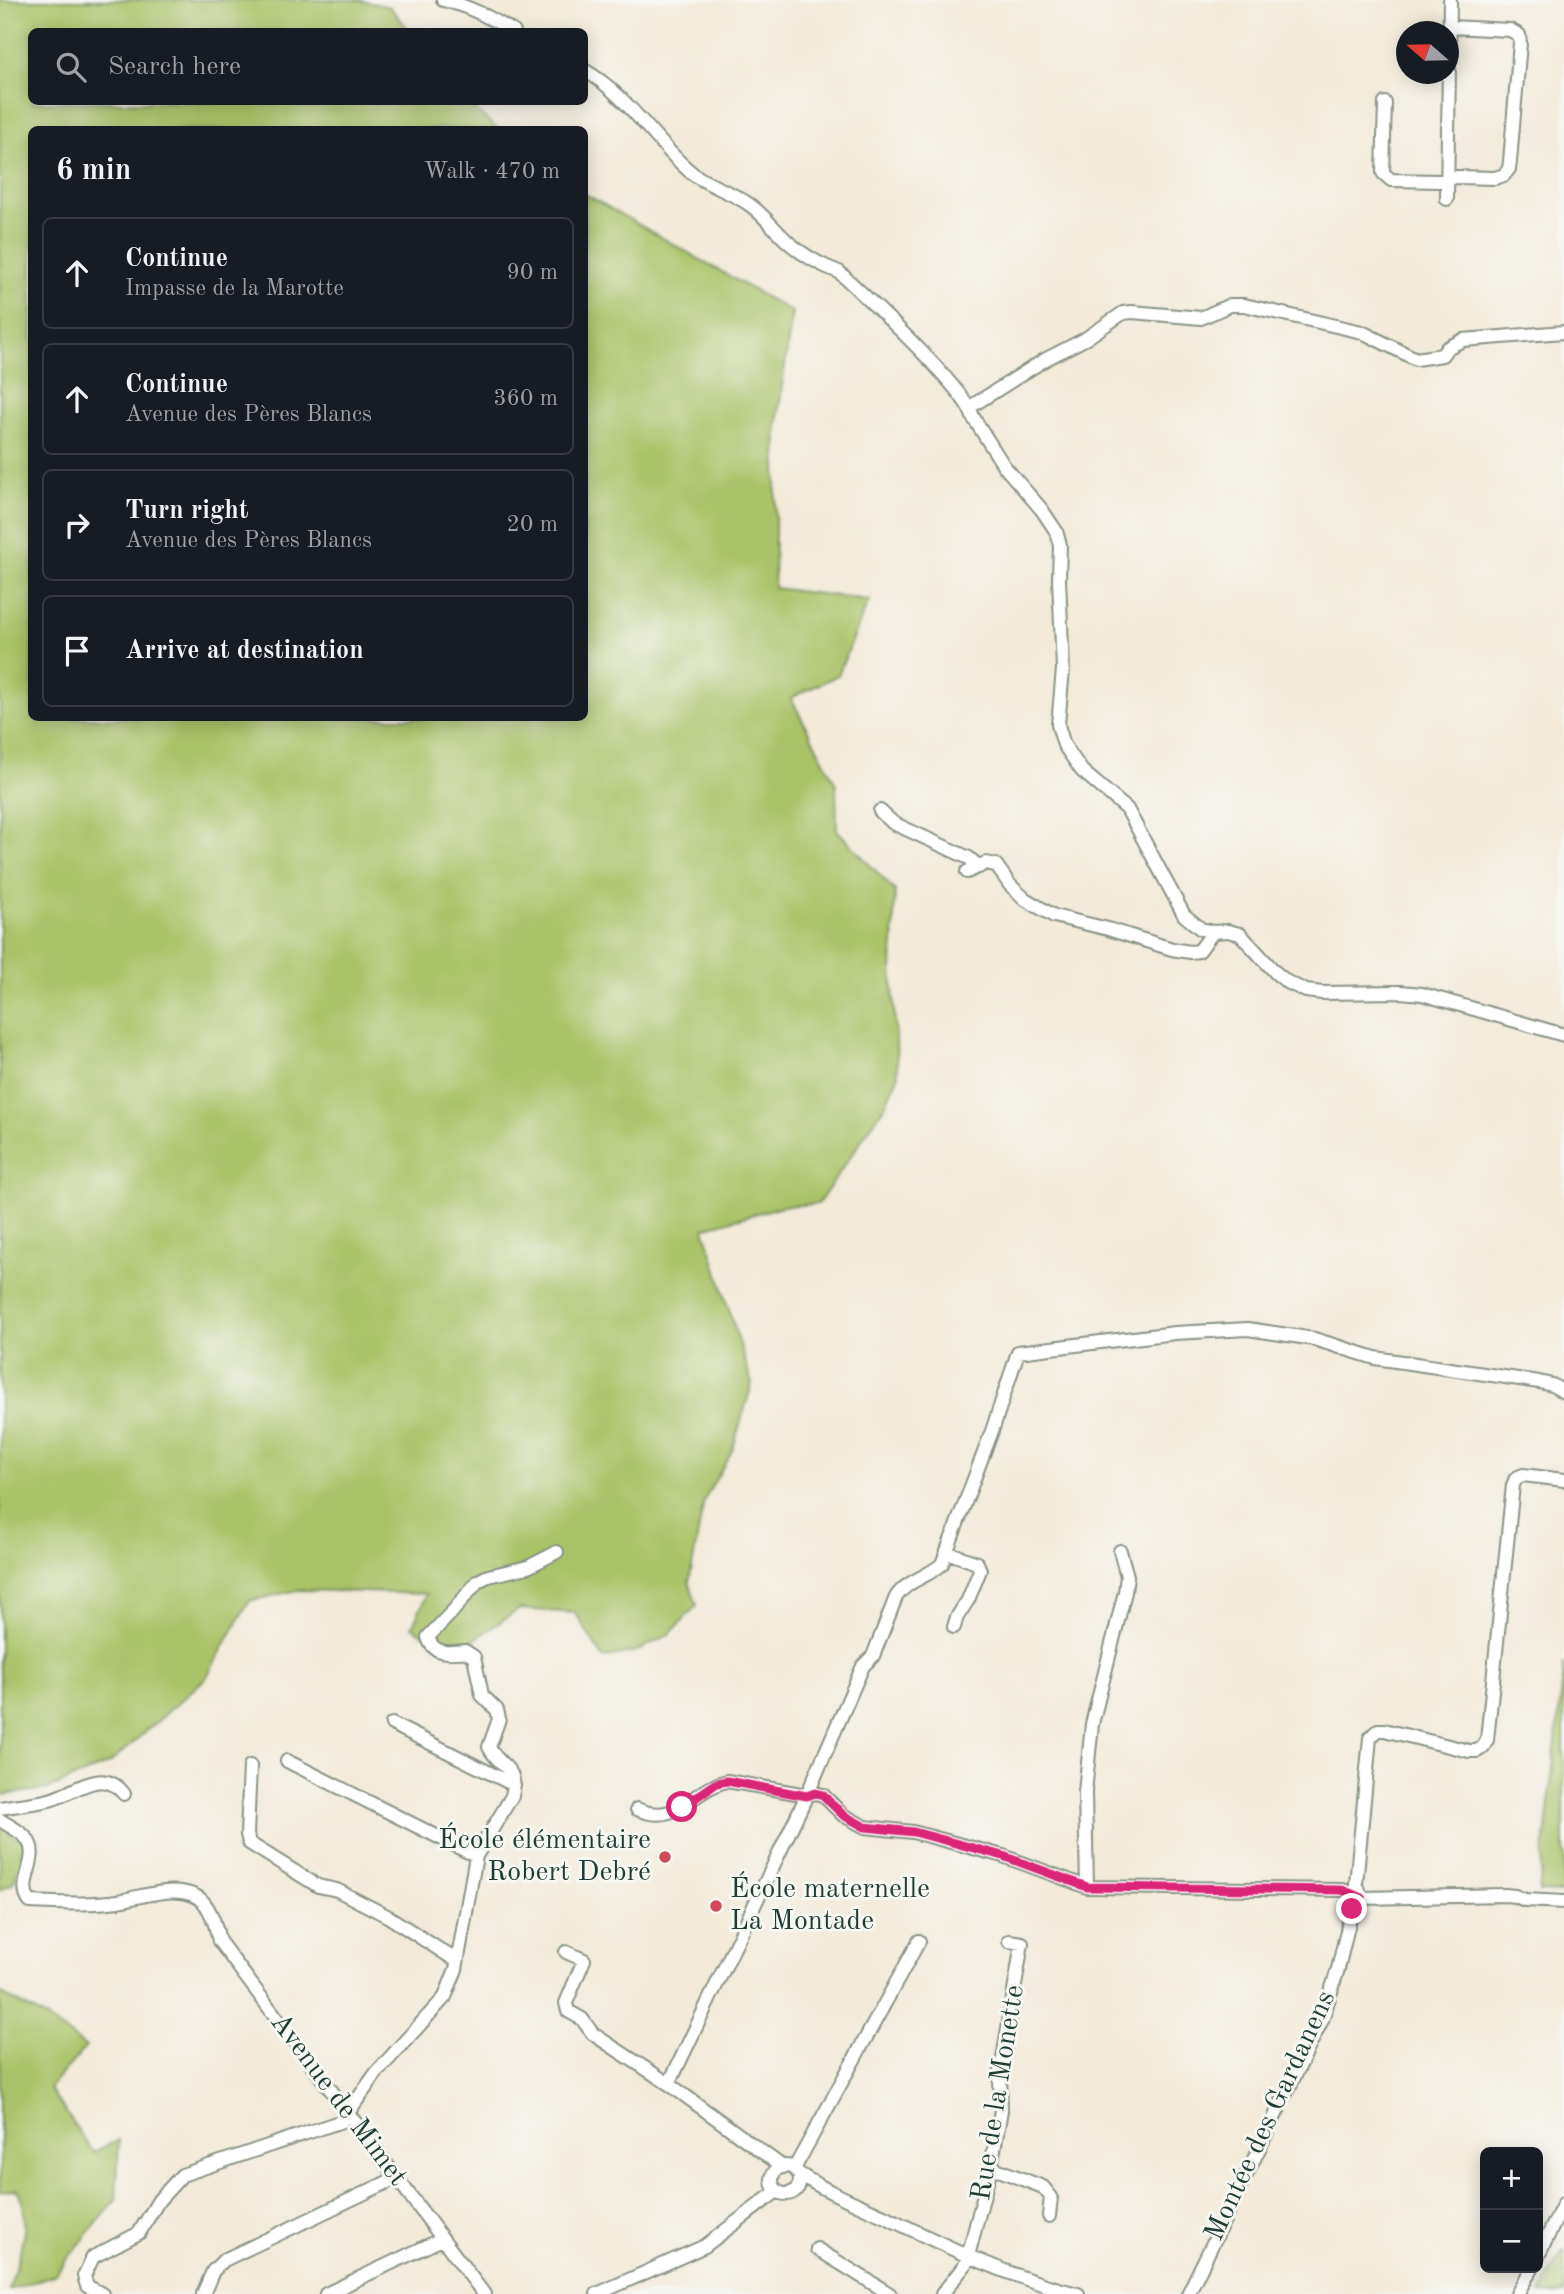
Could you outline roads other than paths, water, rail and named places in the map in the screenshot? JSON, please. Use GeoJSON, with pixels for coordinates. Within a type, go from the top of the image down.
{"type":"FeatureCollection","features":[{"type":"Feature","properties":{"kind":"street"},"geometry":{"type":"LineString","coordinates":[[443,0],[460,4],[507,28]]}},
{"type":"Feature","properties":{"kind":"street"},"geometry":{"type":"LineString","coordinates":[[1450,0],[1450,21]]}},
{"type":"Feature","properties":{"kind":"street"},"geometry":{"type":"LineString","coordinates":[[1385,103],[1383,173],[1391,180],[1440,181],[1457,177],[1495,178],[1504,175],[1509,169],[1519,35],[1510,30],[1459,27]]}},
{"type":"Feature","properties":{"kind":"street"},"geometry":{"type":"LineString","coordinates":[[588,73],[632,111],[687,170],[748,203],[788,242],[818,264],[839,272],[945,377],[970,407],[1004,466],[1042,510],[1056,531],[1060,545],[1063,669],[1058,725],[1064,745],[1082,771],[1126,809],[1184,915],[1201,929],[1240,934],[1276,973],[1306,991],[1422,994],[1564,1035]]}},
{"type":"Feature","properties":{"kind":"street"},"geometry":{"type":"LineString","coordinates":[[1447,199],[1449,84]]}},
{"type":"Feature","properties":{"kind":"street"},"geometry":{"type":"LineString","coordinates":[[970,407],[1046,359],[1085,339],[1123,313],[1201,318],[1230,304],[1244,305],[1362,332],[1416,359],[1442,355],[1447,348],[1463,340],[1564,332]]}},
{"type":"Feature","properties":{"kind":"street"},"geometry":{"type":"LineString","coordinates":[[880,811],[893,824],[969,858],[973,869],[986,863],[996,865],[1024,899],[1054,916],[1190,952],[1204,947],[1213,932]]}},
{"type":"Feature","properties":{"kind":"street"},"geometry":{"type":"LineString","coordinates":[[669,2084],[807,1796],[863,1666],[873,1656],[896,1597],[902,1588],[933,1572],[942,1563],[1018,1352],[1175,1333],[1248,1329],[1314,1339],[1375,1358],[1539,1382],[1564,1392]]}},
{"type":"Feature","properties":{"kind":"street"},"geometry":{"type":"LineString","coordinates":[[1362,1898],[1356,1884],[1370,1738],[1378,1730],[1469,1751],[1477,1751],[1483,1747],[1487,1740],[1492,1702],[1513,1486],[1516,1478],[1522,1475],[1564,1480]]}},
{"type":"Feature","properties":{"kind":"street"},"geometry":{"type":"LineString","coordinates":[[1087,1887],[1085,1792],[1092,1724],[1125,1592],[1127,1576],[1120,1551]]}},
{"type":"Feature","properties":{"kind":"street"},"geometry":{"type":"LineString","coordinates":[[102,2294],[87,2286],[84,2276],[93,2257],[139,2233],[159,2200],[182,2175],[342,2121],[377,2072],[445,1997],[457,1961],[476,1856],[512,1796],[514,1785],[512,1773],[493,1755],[489,1747],[499,1718],[497,1710],[482,1695],[474,1657],[465,1651],[446,1654],[437,1650],[430,1644],[428,1636],[478,1581],[488,1576],[528,1567],[557,1552]]}},
{"type":"Feature","properties":{"kind":"street"},"geometry":{"type":"LineString","coordinates":[[947,1552],[977,1563],[980,1570],[954,1627]]}},
{"type":"Feature","properties":{"kind":"street"},"geometry":{"type":"LineString","coordinates":[[392,1724],[514,1785]]}},
{"type":"Feature","properties":{"kind":"street"},"geometry":{"type":"LineString","coordinates":[[288,1761],[476,1856]]}},
{"type":"Feature","properties":{"kind":"street"},"geometry":{"type":"LineString","coordinates":[[250,1766],[247,1834],[249,1843],[318,1886],[337,1890],[389,1917],[457,1961]]}},
{"type":"Feature","properties":{"kind":"street"},"geometry":{"type":"LineString","coordinates":[[637,1809],[650,1815],[672,1812],[717,1783],[727,1781],[807,1796],[815,1793],[823,1795],[843,1815],[865,1827],[914,1832],[1003,1856],[1087,1887],[1342,1890],[1362,1898],[1505,1895],[1525,1900],[1564,1902]]}},
{"type":"Feature","properties":{"kind":"street"},"geometry":{"type":"LineString","coordinates":[[0,1808],[52,1800],[90,1782],[107,1782],[118,1786],[124,1794]]}},
{"type":"Feature","properties":{"kind":"street","name":"Avenue de Mimet"},"geometry":{"type":"LineString","coordinates":[[0,1820],[31,1844],[32,1855],[24,1886],[25,1895],[30,1902],[79,1904],[175,1892],[193,1895],[202,1900],[215,1924],[219,1941],[484,2294]]}},
{"type":"Feature","properties":{"kind":"street","name":"Montée des Gardanens"},"geometry":{"type":"LineString","coordinates":[[1188,2294],[1322,2020],[1338,1969],[1352,1909],[1362,1898]]}},
{"type":"Feature","properties":{"kind":"street"},"geometry":{"type":"LineString","coordinates":[[820,2188],[797,2189],[789,2194],[777,2191],[773,2184],[787,2171],[919,1941]]}},
{"type":"Feature","properties":{"kind":"street","name":"Rue de la Monette"},"geometry":{"type":"LineString","coordinates":[[942,2294],[965,2265],[991,2167],[1001,2110],[1000,2077],[1022,1943],[1009,1941]]}},
{"type":"Feature","properties":{"kind":"street"},"geometry":{"type":"LineString","coordinates":[[566,1952],[584,1960],[566,2007],[582,2019],[593,2034],[669,2084],[770,2157],[800,2181],[797,2189]]}},
{"type":"Feature","properties":{"kind":"street"},"geometry":{"type":"LineString","coordinates":[[991,2167],[1043,2187],[1051,2197],[1049,2216]]}},
{"type":"Feature","properties":{"kind":"street"},"geometry":{"type":"LineString","coordinates":[[787,2171],[968,2256],[1004,2271],[1078,2294]]}},
{"type":"Feature","properties":{"kind":"street"},"geometry":{"type":"LineString","coordinates":[[203,2294],[213,2271],[224,2260],[396,2178]]}},
{"type":"Feature","properties":{"kind":"street"},"geometry":{"type":"LineString","coordinates":[[597,2294],[705,2246],[777,2191]]}},
{"type":"Feature","properties":{"kind":"street"},"geometry":{"type":"LineString","coordinates":[[1543,2246],[1564,2203]]}},
{"type":"Feature","properties":{"kind":"street"},"geometry":{"type":"LineString","coordinates":[[326,2294],[442,2239]]}},
{"type":"Feature","properties":{"kind":"street"},"geometry":{"type":"LineString","coordinates":[[817,2249],[890,2294]]}},
{"type":"Feature","properties":{"kind":"street"},"geometry":{"type":"LineString","coordinates":[[1517,2294],[1529,2273]]}},
{"type":"Feature","properties":{"kind":"place","name":"École élémentaire Robert Debré"},"geometry":{"type":"Point","coordinates":[665,1857]}},
{"type":"Feature","properties":{"kind":"place","name":"École maternelle La Montade"},"geometry":{"type":"Point","coordinates":[716,1906]}}]}
